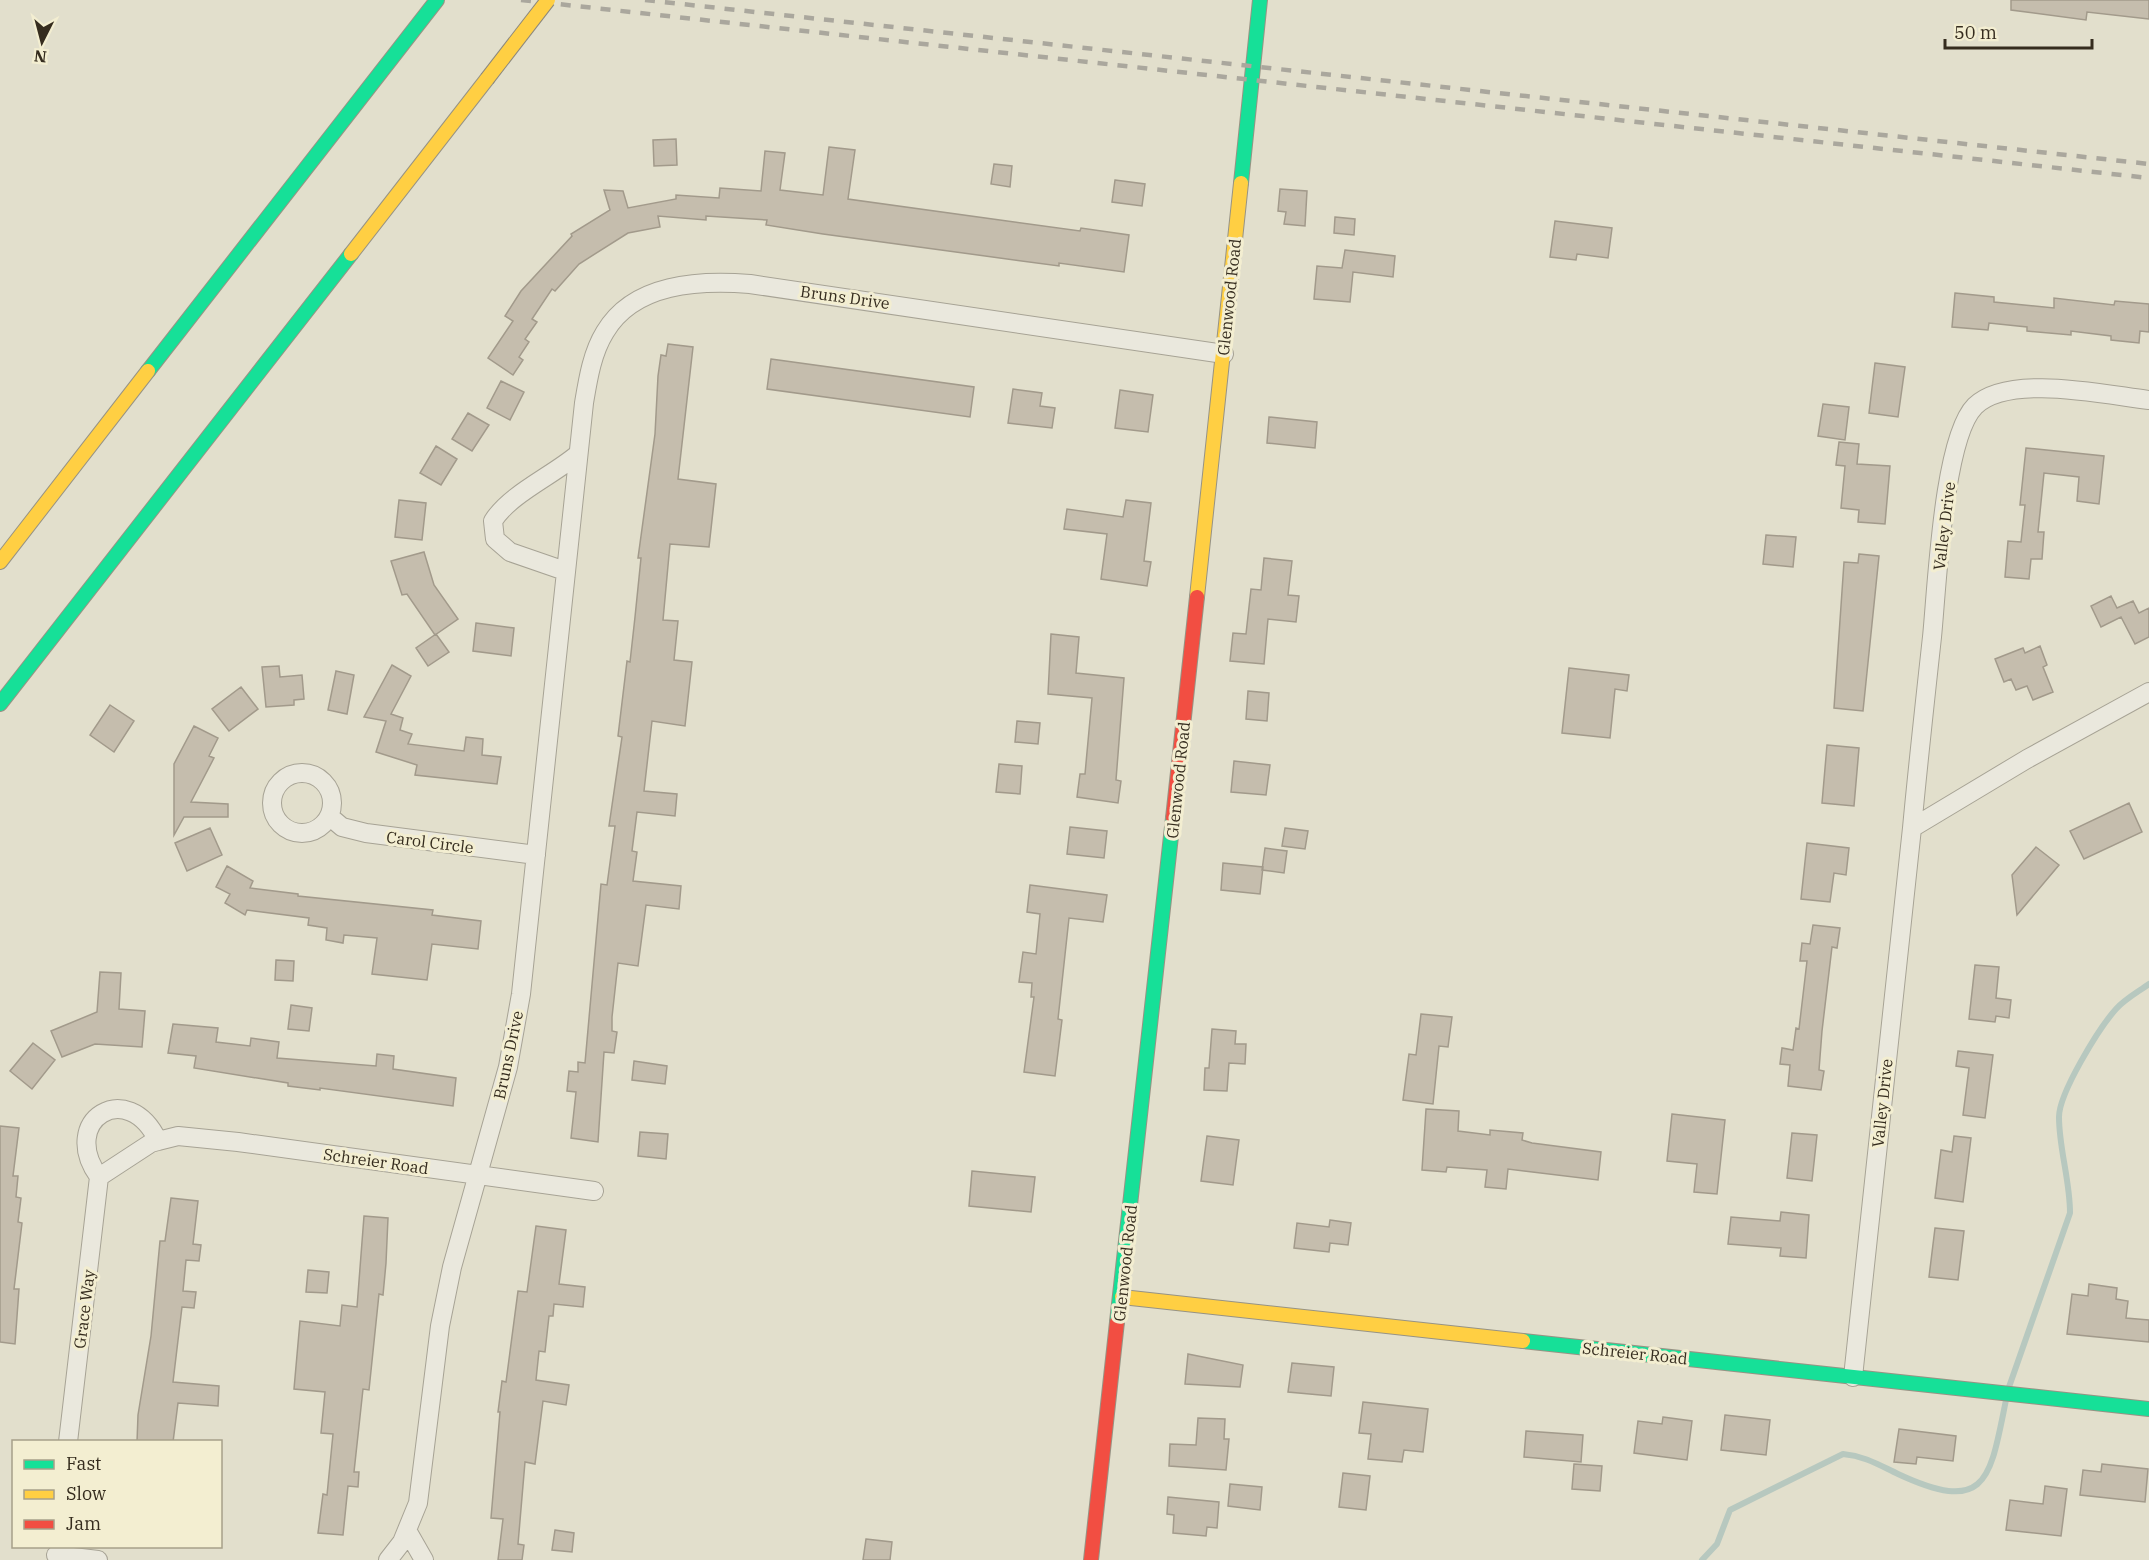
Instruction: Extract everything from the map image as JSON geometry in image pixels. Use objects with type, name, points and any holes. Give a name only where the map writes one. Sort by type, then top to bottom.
[{"type":"main road","points":[[0,562],[437,0]]},
{"type":"main road","points":[[0,704],[548,0]]},
{"type":"main road","name":"Glenwood Road","points":[[1091,1560],[1122,1297],[1260,0]]},
{"type":"main road","name":"Schreier Road","points":[[1122,1297],[2149,1409]]},
{"type":"street","name":"Bruns Drive","points":[[388,1560],[408,1532],[418,1503],[442,1314],[452,1267],[508,1067],[521,994],[578,454],[589,374],[605,331],[620,313],[647,296],[690,283],[750,284],[1224,354]]},
{"type":"street","name":"Valley Drive","points":[[1853,1377],[1944,517],[1953,458],[1962,430],[1975,406],[1989,398],[2018,389],[2063,390],[2149,400]]},
{"type":"street","points":[[565,571],[510,552],[495,539],[493,521],[502,508],[556,472],[578,454]]},
{"type":"street","points":[[1912,828],[2027,759],[2149,692]]},
{"type":"street","name":"Carol Circle","points":[[329,816],[342,827],[366,833],[536,855]]},
{"type":"street","points":[[99,1177],[86,1153],[86,1136],[94,1119],[108,1109],[130,1110],[143,1118],[158,1141]]},
{"type":"street","name":"Schreier Road","points":[[99,1177],[158,1141],[178,1136],[238,1142],[594,1191]]},
{"type":"street","name":"Grace Way","points":[[68,1440],[99,1177]]},
{"type":"street","points":[[408,1532],[424,1560]]},
{"type":"street","points":[[56,1554],[98,1560]]},
{"type":"building","points":[[2011,0],[2149,0],[2149,19],[2087,12],[2086,20],[2011,10]]},
{"type":"building","points":[[676,139],[677,165],[654,166],[653,140]]},
{"type":"building","points":[[829,147],[855,150],[848,199],[1080,231],[1081,228],[1129,235],[1124,272],[1059,263],[1059,266],[823,234],[766,225],[767,220],[706,216],[706,220],[658,216],[660,227],[628,233],[579,264],[555,291],[552,289],[532,319],[537,322],[525,339],[529,342],[519,357],[523,360],[513,375],[488,358],[513,321],[505,316],[521,291],[572,236],[571,234],[610,210],[604,190],[623,191],[628,208],[676,199],[676,195],[719,198],[720,188],[761,191],[765,151],[785,153],[780,190],[823,195]]},
{"type":"building","points":[[994,164],[1012,166],[1010,187],[991,184]]},
{"type":"building","points":[[1115,180],[1145,184],[1142,206],[1112,202]]},
{"type":"building","points":[[1280,189],[1307,191],[1305,226],[1284,224],[1286,212],[1278,211]]},
{"type":"building","points":[[1335,217],[1355,219],[1354,235],[1334,233]]},
{"type":"building","points":[[1555,221],[1612,228],[1608,258],[1577,254],[1576,260],[1550,257]]},
{"type":"building","points":[[1345,250],[1395,256],[1393,277],[1353,272],[1350,302],[1314,299],[1317,266],[1342,268]]},
{"type":"building","points":[[1955,293],[1994,297],[1994,302],[2054,308],[2054,298],[2114,305],[2115,301],[2149,304],[2149,332],[2140,331],[2139,343],[2111,340],[2111,336],[2071,331],[2071,335],[2027,331],[2027,327],[1989,323],[1988,330],[1952,327]]},
{"type":"building","points":[[668,344],[693,347],[678,479],[716,484],[709,547],[670,544],[663,620],[678,621],[674,660],[692,662],[685,726],[652,721],[644,791],[677,794],[675,816],[637,812],[632,851],[637,852],[633,881],[681,886],[679,909],[646,905],[638,966],[618,963],[612,1017],[612,1031],[617,1032],[614,1053],[604,1052],[598,1142],[571,1138],[576,1092],[567,1091],[569,1071],[578,1072],[578,1062],[585,1063],[601,884],[607,885],[615,826],[609,826],[622,737],[618,736],[627,661],[630,662],[641,558],[638,558],[655,434],[658,376],[661,355],[666,356]]},
{"type":"building","points":[[771,359],[974,387],[970,417],[767,389]]},
{"type":"building","points":[[1875,363],[1905,367],[1898,417],[1869,413]]},
{"type":"building","points":[[501,381],[524,392],[510,420],[487,408]]},
{"type":"building","points":[[1013,389],[1042,393],[1040,406],[1055,408],[1052,428],[1008,423]]},
{"type":"building","points":[[1120,390],[1153,395],[1148,432],[1115,428]]},
{"type":"building","points":[[1823,404],[1849,407],[1845,440],[1818,436]]},
{"type":"building","points":[[468,413],[489,425],[472,451],[452,439]]},
{"type":"building","points":[[1269,417],[1317,422],[1315,448],[1267,443]]},
{"type":"building","points":[[1839,442],[1859,444],[1857,464],[1890,466],[1885,524],[1858,522],[1859,510],[1841,508],[1845,466],[1836,465]]},
{"type":"building","points":[[436,446],[457,459],[441,485],[420,473]]},
{"type":"building","points":[[2026,448],[2104,456],[2099,504],[2077,501],[2079,477],[2044,473],[2038,532],[2044,532],[2042,559],[2031,559],[2029,579],[2005,577],[2008,541],[2021,542],[2025,505],[2020,505]]},
{"type":"building","points":[[399,500],[426,503],[422,540],[395,537]]},
{"type":"building","points":[[1126,500],[1151,503],[1144,561],[1151,562],[1147,586],[1101,579],[1107,534],[1064,529],[1067,509],[1123,517]]},
{"type":"building","points":[[1766,535],[1796,537],[1793,567],[1763,564]]},
{"type":"building","points":[[424,552],[434,585],[458,619],[435,635],[407,594],[402,595],[391,561]]},
{"type":"building","points":[[1859,554],[1879,556],[1863,711],[1834,708],[1844,562],[1858,563]]},
{"type":"building","points":[[1264,558],[1292,561],[1288,595],[1299,596],[1296,622],[1268,619],[1264,664],[1230,661],[1233,633],[1246,634],[1251,589],[1261,590]]},
{"type":"building","points":[[2111,596],[2117,608],[2133,601],[2139,613],[2149,608],[2149,637],[2135,644],[2121,617],[2101,627],[2091,606]]},
{"type":"building","points":[[476,623],[514,628],[511,656],[473,651]]},
{"type":"building","points":[[436,634],[449,652],[428,666],[416,648]]},
{"type":"building","points":[[1051,634],[1079,637],[1076,673],[1124,678],[1116,780],[1121,781],[1118,803],[1077,797],[1080,774],[1085,774],[1092,698],[1048,694]]},
{"type":"building","points":[[2040,646],[2047,665],[2043,667],[2053,692],[2033,700],[2027,686],[2016,690],[2011,679],[2004,682],[1995,659],[2023,648],[2025,653]]},
{"type":"building","points":[[392,665],[411,676],[391,714],[403,718],[400,730],[412,734],[408,744],[464,751],[466,737],[483,739],[482,755],[501,757],[497,784],[415,775],[417,765],[376,752],[386,721],[364,717]]},
{"type":"building","points":[[279,666],[280,677],[302,675],[304,699],[294,700],[294,705],[266,707],[262,667]]},
{"type":"building","points":[[1569,668],[1629,675],[1627,691],[1615,689],[1610,738],[1562,733]]},
{"type":"building","points":[[336,671],[354,675],[347,714],[328,710]]},
{"type":"building","points":[[241,687],[258,709],[229,731],[212,709]]},
{"type":"building","points":[[1248,691],[1269,693],[1267,721],[1246,719]]},
{"type":"building","points":[[110,705],[134,721],[114,752],[90,735]]},
{"type":"building","points":[[1017,721],[1040,723],[1038,744],[1015,742]]},
{"type":"building","points":[[194,726],[218,738],[209,756],[214,758],[191,802],[228,804],[228,817],[184,817],[174,835],[174,764]]},
{"type":"building","points":[[1827,745],[1859,748],[1854,806],[1822,803]]},
{"type":"building","points":[[1234,761],[1270,765],[1266,795],[1231,792]]},
{"type":"building","points":[[999,764],[1022,766],[1020,794],[996,792]]},
{"type":"building","points":[[2129,803],[2142,832],[2084,859],[2070,831]]},
{"type":"building","points":[[1070,827],[1107,831],[1104,858],[1067,854]]},
{"type":"building","points":[[210,828],[222,855],[187,871],[175,843]]},
{"type":"building","points":[[1285,828],[1308,831],[1305,849],[1282,846]]},
{"type":"building","points":[[1807,843],[1849,848],[1846,875],[1834,873],[1830,902],[1801,899]]},
{"type":"building","points":[[2036,847],[2059,865],[2017,915],[2012,875]]},
{"type":"building","points":[[1265,848],[1287,851],[1284,873],[1262,870]]},
{"type":"building","points":[[1223,863],[1263,867],[1260,894],[1221,890]]},
{"type":"building","points":[[227,866],[253,881],[250,888],[298,894],[298,896],[433,910],[432,915],[481,921],[478,949],[432,944],[427,980],[372,974],[377,938],[344,935],[343,943],[326,940],[327,928],[308,925],[309,918],[247,910],[245,915],[225,903],[230,894],[216,887]]},
{"type":"building","points":[[1030,885],[1107,895],[1103,922],[1069,918],[1058,1019],[1062,1020],[1055,1076],[1024,1072],[1034,997],[1031,997],[1032,983],[1019,982],[1023,952],[1036,954],[1040,914],[1027,912]]},
{"type":"building","points":[[1813,925],[1840,928],[1837,948],[1832,947],[1822,1031],[1819,1070],[1824,1071],[1821,1090],[1788,1086],[1790,1065],[1780,1064],[1782,1048],[1793,1050],[1796,1028],[1799,1029],[1807,961],[1800,961],[1802,943],[1810,944]]},
{"type":"building","points":[[276,960],[294,961],[293,981],[275,980]]},
{"type":"building","points":[[1975,965],[1999,967],[1996,998],[2011,1000],[2009,1018],[1996,1016],[1995,1022],[1969,1019]]},
{"type":"building","points":[[100,972],[121,973],[119,1009],[145,1011],[142,1047],[95,1044],[62,1057],[51,1031],[97,1012]]},
{"type":"building","points":[[291,1005],[312,1008],[309,1031],[288,1029]]},
{"type":"building","points":[[1421,1014],[1452,1017],[1448,1047],[1439,1046],[1433,1104],[1403,1100],[1409,1054],[1416,1055]]},
{"type":"building","points":[[173,1024],[218,1028],[216,1042],[250,1046],[251,1038],[279,1042],[277,1058],[376,1066],[377,1054],[394,1056],[393,1069],[456,1078],[453,1106],[320,1088],[320,1090],[288,1086],[288,1083],[194,1068],[196,1056],[168,1053]]},
{"type":"building","points":[[1212,1029],[1236,1031],[1235,1044],[1246,1044],[1245,1064],[1229,1063],[1227,1091],[1204,1090],[1205,1068],[1209,1068]]},
{"type":"building","points":[[33,1043],[55,1060],[32,1089],[10,1071]]},
{"type":"building","points":[[1958,1051],[1993,1055],[1985,1118],[1963,1115],[1969,1068],[1956,1066]]},
{"type":"building","points":[[634,1061],[667,1066],[665,1084],[632,1080]]},
{"type":"building","points":[[1426,1109],[1459,1111],[1458,1131],[1490,1135],[1490,1130],[1523,1133],[1522,1140],[1532,1143],[1601,1152],[1598,1180],[1508,1169],[1506,1189],[1485,1187],[1487,1170],[1447,1167],[1446,1172],[1422,1170]]},
{"type":"building","points":[[1672,1114],[1725,1120],[1717,1194],[1694,1192],[1697,1164],[1667,1161]]},
{"type":"building","points":[[0,1126],[19,1128],[13,1176],[18,1176],[16,1197],[21,1198],[18,1222],[22,1223],[14,1289],[19,1289],[15,1344],[0,1342]]},
{"type":"building","points":[[640,1132],[668,1134],[666,1159],[638,1156]]},
{"type":"building","points":[[1792,1133],[1817,1135],[1812,1181],[1787,1178]]},
{"type":"building","points":[[1207,1136],[1239,1140],[1233,1185],[1201,1181]]},
{"type":"building","points":[[1954,1136],[1971,1138],[1963,1202],[1935,1198],[1941,1150],[1952,1152]]},
{"type":"building","points":[[972,1171],[1035,1177],[1031,1212],[969,1206]]},
{"type":"building","points":[[171,1198],[198,1201],[193,1244],[201,1245],[199,1261],[186,1260],[183,1291],[196,1292],[194,1308],[182,1307],[173,1382],[219,1386],[218,1406],[178,1403],[173,1440],[137,1440],[138,1415],[151,1336],[160,1241],[165,1241]]},
{"type":"building","points":[[1781,1212],[1809,1215],[1806,1258],[1780,1256],[1781,1248],[1728,1244],[1731,1217],[1780,1221]]},
{"type":"building","points":[[364,1216],[388,1218],[383,1295],[379,1294],[369,1390],[363,1389],[354,1472],[359,1472],[358,1487],[348,1486],[343,1535],[318,1533],[323,1494],[327,1495],[333,1434],[321,1433],[325,1392],[294,1389],[300,1321],[340,1326],[342,1305],[357,1307]]},
{"type":"building","points":[[1330,1220],[1351,1223],[1348,1245],[1330,1243],[1329,1252],[1294,1248],[1297,1223],[1329,1227]]},
{"type":"building","points":[[536,1226],[566,1230],[559,1284],[585,1287],[583,1307],[554,1304],[553,1316],[549,1316],[545,1352],[539,1351],[536,1380],[569,1385],[566,1405],[543,1401],[535,1464],[525,1462],[518,1544],[524,1545],[522,1560],[498,1560],[503,1519],[491,1518],[500,1412],[498,1412],[502,1381],[506,1382],[518,1291],[527,1292]]},
{"type":"building","points":[[1935,1228],[1964,1231],[1958,1280],[1929,1277]]},
{"type":"building","points":[[308,1270],[329,1272],[327,1293],[306,1292]]},
{"type":"building","points":[[2089,1284],[2117,1288],[2116,1299],[2128,1301],[2126,1318],[2149,1320],[2149,1342],[2067,1334],[2072,1294],[2088,1296]]},
{"type":"building","points":[[1188,1354],[1243,1365],[1240,1387],[1185,1384]]},
{"type":"building","points":[[1292,1363],[1334,1367],[1331,1396],[1288,1392]]},
{"type":"building","points":[[1363,1402],[1428,1409],[1423,1452],[1404,1450],[1402,1462],[1368,1459],[1371,1434],[1359,1433]]},
{"type":"building","points":[[1725,1415],[1770,1420],[1766,1455],[1721,1450]]},
{"type":"building","points":[[1663,1417],[1692,1421],[1687,1460],[1634,1453],[1638,1421],[1662,1424]]},
{"type":"building","points":[[1198,1418],[1225,1419],[1224,1439],[1229,1439],[1226,1470],[1169,1466],[1170,1444],[1196,1445]]},
{"type":"building","points":[[1899,1429],[1956,1436],[1953,1461],[1917,1457],[1916,1464],[1894,1462]]},
{"type":"building","points":[[1526,1431],[1583,1435],[1581,1462],[1524,1457]]},
{"type":"building","points":[[1574,1464],[1602,1466],[1600,1491],[1572,1489]]},
{"type":"building","points":[[2102,1464],[2148,1469],[2145,1502],[2080,1495],[2083,1470],[2101,1472]]},
{"type":"building","points":[[1343,1473],[1370,1476],[1366,1510],[1339,1507]]},
{"type":"building","points":[[1230,1484],[1262,1487],[1260,1510],[1228,1506]]},
{"type":"building","points":[[2045,1486],[2067,1489],[2061,1536],[2006,1530],[2010,1500],[2043,1504]]},
{"type":"building","points":[[1168,1497],[1219,1502],[1217,1528],[1207,1527],[1206,1536],[1173,1533],[1174,1515],[1167,1514]]},
{"type":"building","points":[[555,1530],[574,1533],[572,1552],[552,1550]]},
{"type":"building","points":[[866,1539],[892,1542],[890,1560],[863,1560]]},
{"type":"waterway","points":[[2009,1387],[2070,1213],[2059,1129],[2061,1106],[2081,1061],[2109,1018],[2123,1002],[2149,984]]},
{"type":"waterway","points":[[1702,1560],[1717,1544],[1730,1510],[1843,1454],[1865,1459],[1928,1486],[1951,1491],[1968,1490],[1980,1482],[1989,1469],[2006,1400]]},
{"type":"railway","points":[[521,0],[2149,178]]},
{"type":"railway","points":[[645,0],[2149,164]]},
{"type":"traffic: fast","points":[[148,371],[437,0]]},
{"type":"traffic: fast","points":[[1241,183],[1260,0]]},
{"type":"traffic: fast","points":[[0,704],[351,254]]},
{"type":"traffic: fast","points":[[1117,1322],[1173,818]]},
{"type":"traffic: fast","points":[[1523,1341],[2149,1409]]},
{"type":"traffic: slow","points":[[487,79],[548,0]]},
{"type":"traffic: slow","points":[[351,254],[487,79]]},
{"type":"traffic: slow","points":[[1197,597],[1241,183]]},
{"type":"traffic: slow","points":[[0,562],[148,371]]},
{"type":"traffic: slow","points":[[1122,1297],[1523,1341]]},
{"type":"traffic: jam","points":[[1173,818],[1197,597]]},
{"type":"traffic: jam","points":[[1091,1560],[1117,1322]]}]
